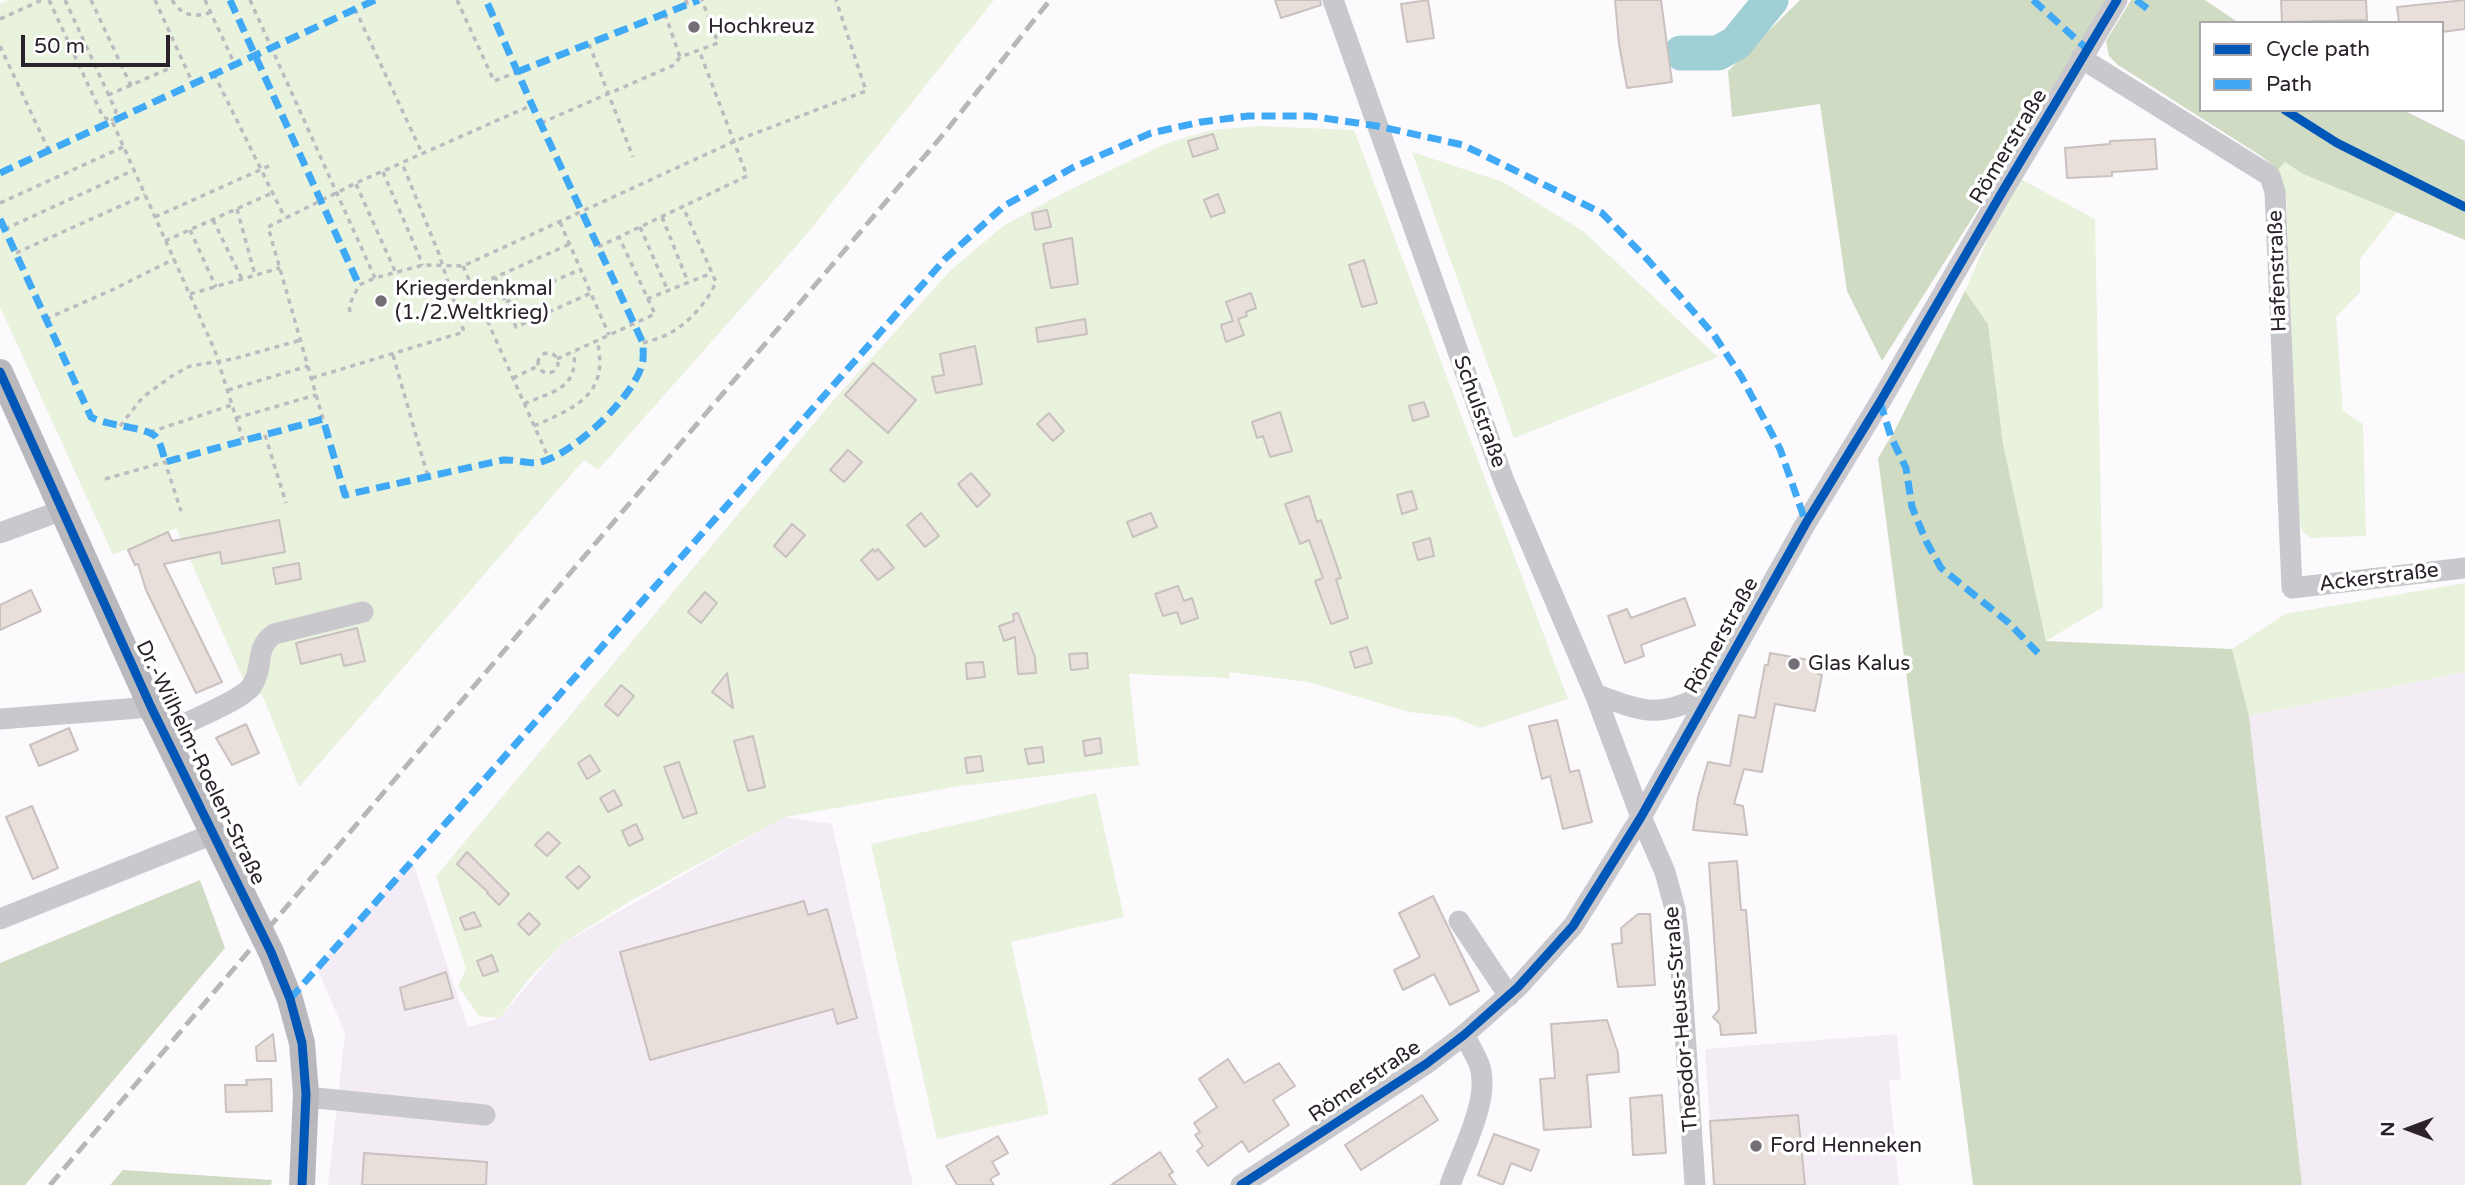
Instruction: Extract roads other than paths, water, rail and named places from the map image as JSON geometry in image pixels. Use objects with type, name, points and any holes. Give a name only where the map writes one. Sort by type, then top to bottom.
[{"type":"main road","name":"Dr.-Wilhelm-Roelen-Straße","points":[[0,372],[151,707],[271,952],[289,999],[302,1043],[306,1097],[302,1185]]},
{"type":"street","name":"Schulstraße","points":[[1333,0],[1504,481],[1595,694],[1641,817]]},
{"type":"street","name":"Römerstraße","points":[[1241,1185],[1426,1064],[1464,1035],[1509,996],[1573,926],[1641,817],[1806,523],[2118,0]]},
{"type":"street","name":"Hafenstraße","points":[[2081,58],[2270,176],[2275,192],[2292,588]]},
{"type":"street","points":[[0,533],[63,510]]},
{"type":"street","name":"Ackerstraße","points":[[2292,588],[2465,568]]},
{"type":"street","points":[[164,733],[237,698],[250,688],[257,675],[260,651],[265,641],[274,634],[363,612]]},
{"type":"street","points":[[1595,694],[1634,708],[1658,711],[1679,708],[1711,692]]},
{"type":"street","name":"Dr.-Wilhelm-Roelen-Straße","points":[[0,719],[151,707]]},
{"type":"street","name":"Theodor-Heuss-Straße","points":[[1641,817],[1665,872],[1675,909],[1695,1185]]},
{"type":"street","name":"Dr.-Wilhelm-Roelen-Straße","points":[[0,919],[213,834]]},
{"type":"street","points":[[1459,921],[1509,996]]},
{"type":"street","points":[[1450,1185],[1480,1104],[1482,1085],[1480,1066],[1464,1035]]},
{"type":"street","points":[[306,1097],[485,1115]]},
{"type":"waterway","points":[[1681,53],[1718,53],[1736,43],[1771,0]]},
{"type":"railway","points":[[50,1185],[946,131],[1050,0]]},
{"type":"place","name":"Hochkreuz","points":[[694,27]]},
{"type":"place","name":"Kriegerdenkmal (1./2.Weltkrieg)","points":[[381,301]]},
{"type":"place","name":"Glas Kalus","points":[[1794,664]]},
{"type":"place","name":"Ford Henneken","points":[[1756,1146]]}]
